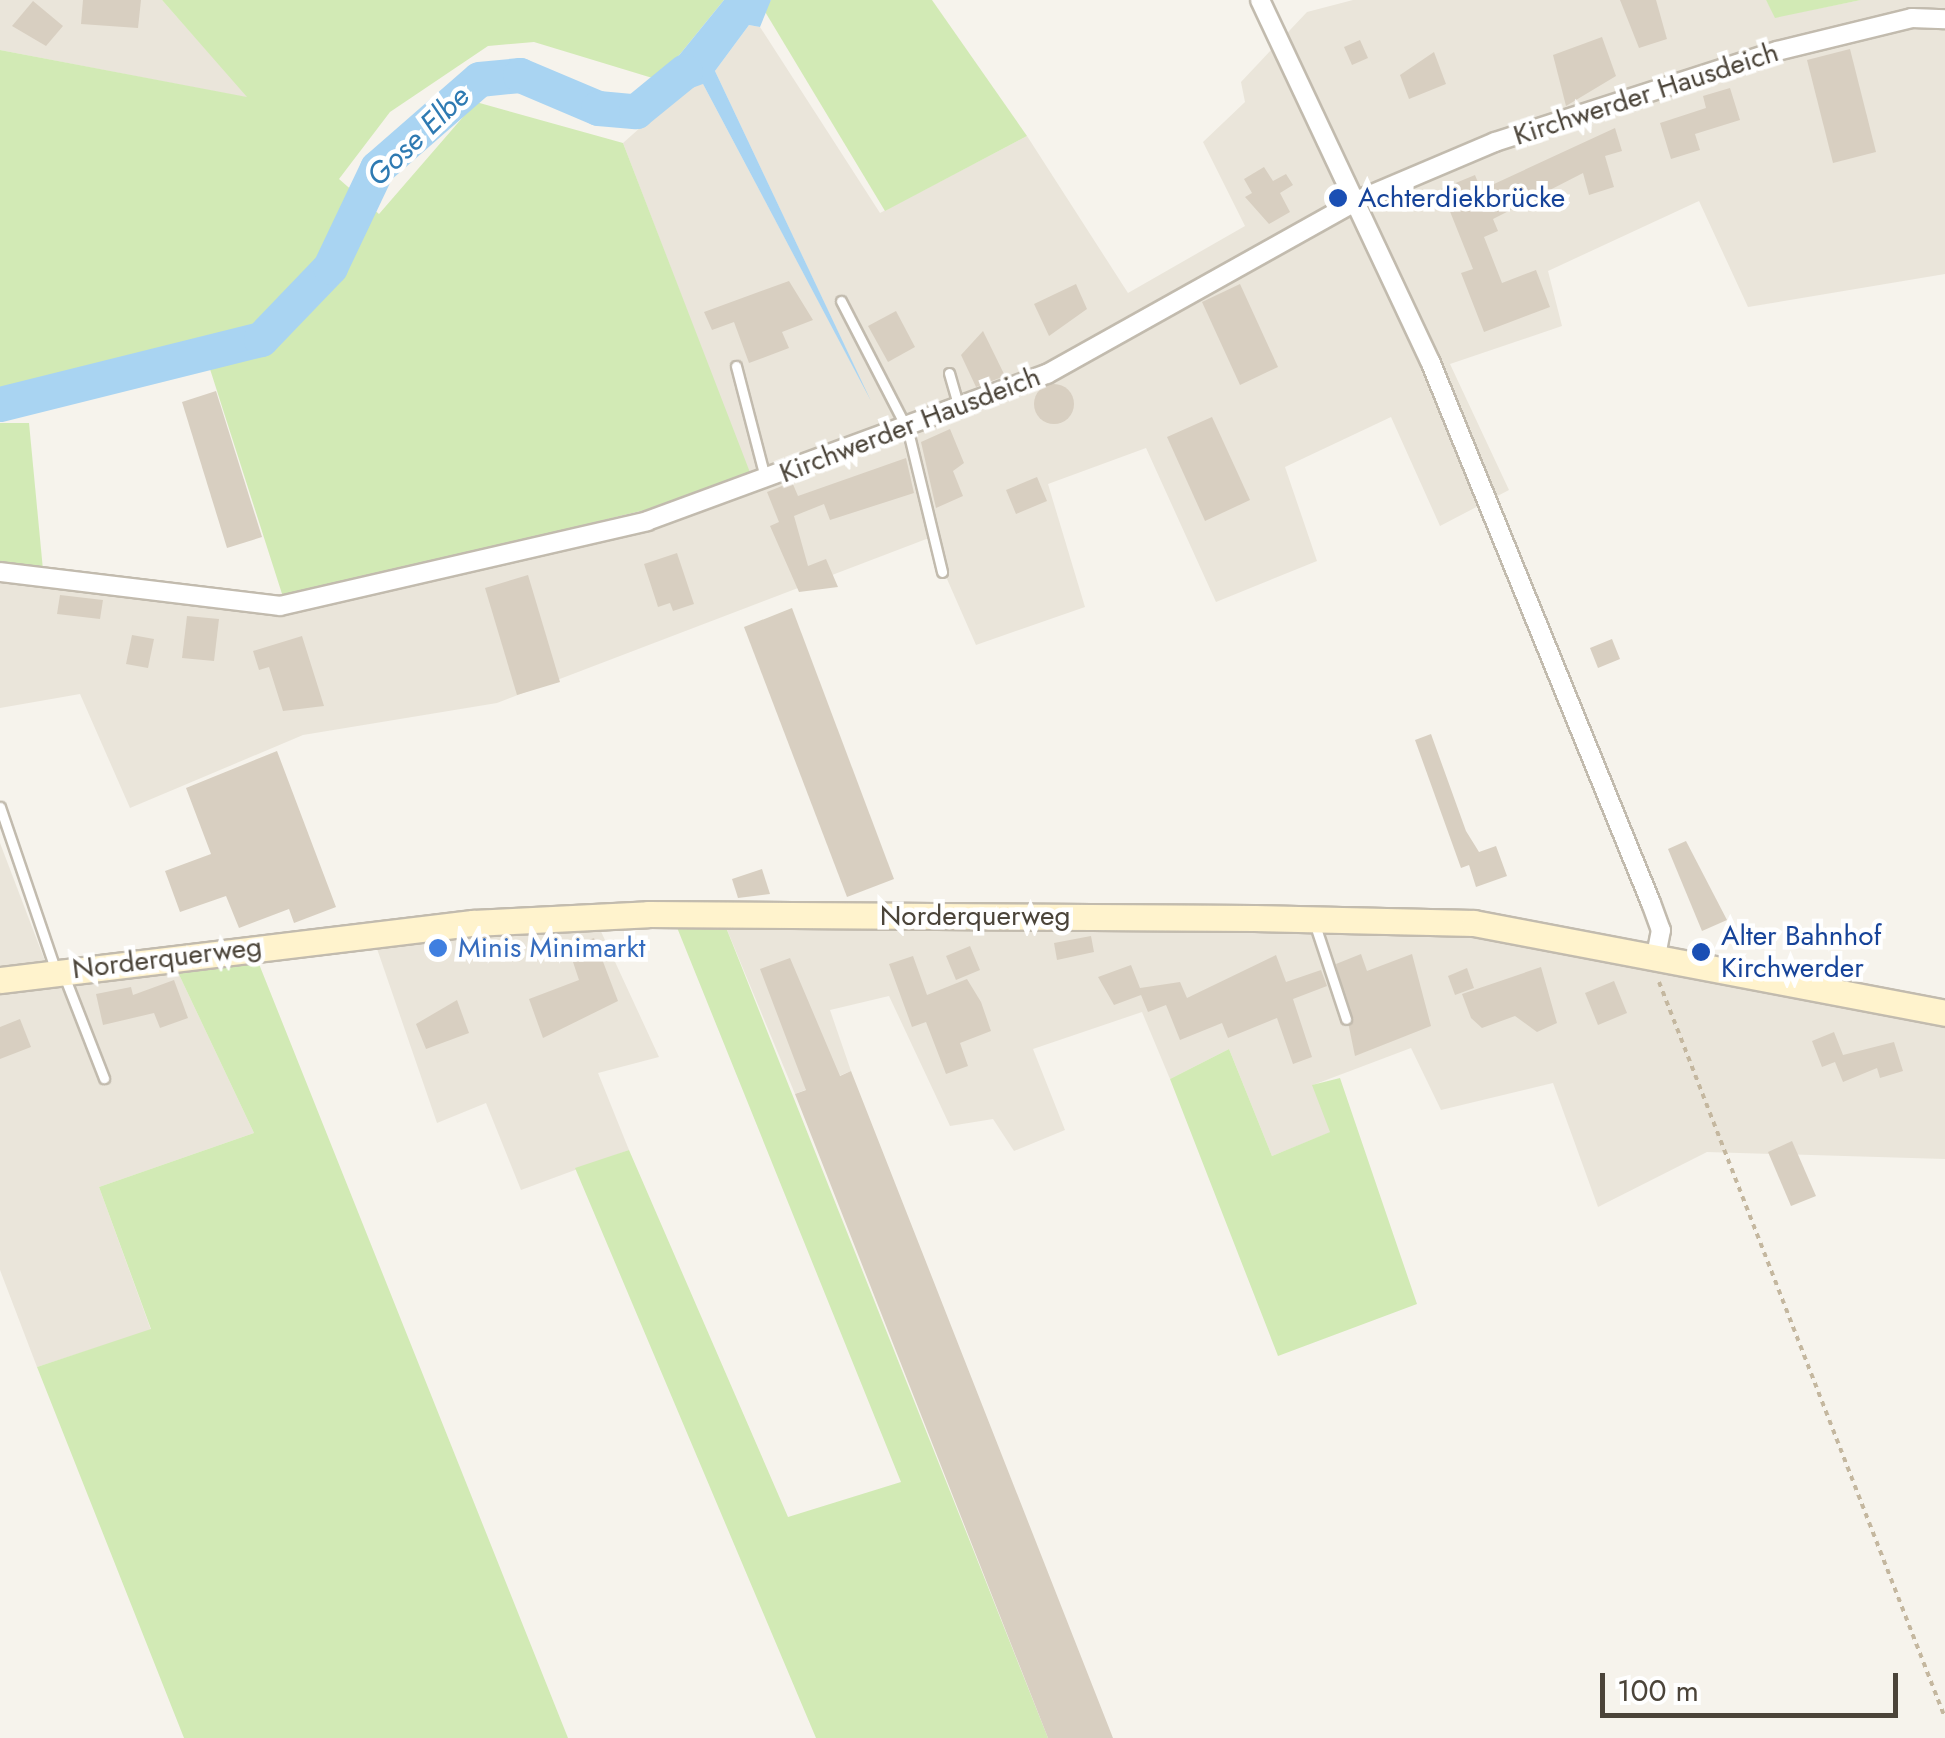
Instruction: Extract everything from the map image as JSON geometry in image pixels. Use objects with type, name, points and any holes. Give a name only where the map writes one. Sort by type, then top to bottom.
[{"type":"street","points":[[1260,0],[1356,201],[1651,902],[1661,930],[1656,956]]},
{"type":"street","name":"Kirchwerder Hausdeich","points":[[0,572],[280,606],[647,521],[908,431],[1047,374],[1356,201],[1495,142],[1777,51],[1912,18],[1945,19]]},
{"type":"street","name":"Norderquerweg","points":[[0,980],[473,922],[648,914],[1314,920],[1474,923],[1945,1013]]},
{"type":"lane","points":[[841,301],[908,431],[942,572]]},
{"type":"lane","points":[[736,366],[766,480]]},
{"type":"lane","points":[[949,372],[960,410]]},
{"type":"lane","points":[[0,807],[59,971],[104,1078]]},
{"type":"lane","points":[[1314,920],[1346,1019]]},
{"type":"path","points":[[1656,956],[1660,992],[1945,1718]]},
{"type":"shaded area","points":[[0,0],[162,0],[249,98],[0,50]]},
{"type":"shaded area","points":[[1353,0],[1766,0],[1776,17],[1861,0],[1945,0],[1945,274],[1748,307],[1699,201],[1548,271],[1562,326],[1450,364],[1509,490],[1440,526],[1391,417],[1285,467],[1317,561],[1216,602],[1146,448],[1048,484],[1085,607],[976,645],[929,538],[497,703],[303,735],[130,808],[80,694],[0,708],[0,580],[284,614],[649,529],[756,491],[623,143],[687,86],[703,84],[864,387],[715,71],[749,25],[760,27],[880,213],[1027,136],[1128,293],[1245,226],[1203,142],[1245,102],[1241,82],[1307,12]]},
{"type":"shaded area","points":[[0,843],[45,961],[0,970]]},
{"type":"shaded area","points":[[598,925],[659,1057],[598,1073],[629,1150],[521,1190],[486,1103],[437,1123],[374,940]]},
{"type":"shaded area","points":[[725,925],[1476,933],[1945,1026],[1945,1159],[1707,1152],[1598,1207],[1553,1083],[1441,1110],[1411,1048],[1313,1085],[1331,1132],[1272,1156],[1229,1049],[1170,1079],[1142,1012],[1033,1049],[1065,1130],[1014,1151],[993,1119],[950,1126],[889,996],[830,1010],[851,1071],[795,1094]]},
{"type":"shaded area","points":[[174,964],[254,1133],[99,1187],[151,1330],[37,1367],[0,1270],[0,995]]},
{"type":"green space","points":[[162,0],[724,0],[659,80],[534,42],[488,46],[390,112],[339,179],[379,214],[476,102],[623,143],[751,475],[645,510],[283,597],[201,341],[0,396],[0,50],[247,97]]},
{"type":"green space","points":[[771,0],[932,0],[1027,136],[885,211],[764,10]]},
{"type":"green space","points":[[1766,0],[1861,0],[1775,18]]},
{"type":"green space","points":[[0,423],[29,423],[43,570],[0,564]]},
{"type":"green space","points":[[676,925],[725,925],[1048,1738],[816,1738],[575,1168],[629,1150],[788,1517],[901,1482]]},
{"type":"green space","points":[[255,954],[568,1738],[184,1738],[37,1367],[151,1329],[99,1187],[254,1133],[174,964]]},
{"type":"green space","points":[[1229,1049],[1272,1156],[1330,1132],[1312,1085],[1340,1078],[1417,1304],[1278,1356],[1170,1079]]},
{"type":"water","points":[[724,0],[771,0],[760,27],[749,25],[715,71],[871,401],[703,84],[653,102],[659,80]]},
{"type":"building","points":[[83,0],[141,0],[138,28],[81,24]]},
{"type":"building","points":[[1620,0],[1656,0],[1667,39],[1639,48]]},
{"type":"building","points":[[33,1],[63,26],[46,46],[12,26]]},
{"type":"building","points":[[1602,37],[1616,76],[1566,106],[1553,55]]},
{"type":"building","points":[[1360,40],[1368,58],[1352,65],[1344,47]]},
{"type":"building","points":[[1850,49],[1876,152],[1833,163],[1807,60]]},
{"type":"building","points":[[1434,52],[1446,84],[1409,99],[1400,75]]},
{"type":"building","points":[[1730,88],[1740,120],[1695,134],[1700,150],[1671,159],[1660,123],[1706,108],[1703,96]]},
{"type":"building","points":[[1615,128],[1622,151],[1605,156],[1614,187],[1589,195],[1583,173],[1493,219],[1498,231],[1484,237],[1502,283],[1536,270],[1550,307],[1484,332],[1461,273],[1473,269],[1441,189],[1475,175],[1481,190]]},
{"type":"building","points":[[1264,167],[1273,181],[1286,174],[1293,185],[1280,193],[1290,212],[1269,224],[1245,197],[1252,193],[1244,179]]},
{"type":"building","points":[[789,281],[813,320],[782,332],[789,348],[749,363],[734,322],[712,330],[704,312]]},
{"type":"building","points":[[1076,284],[1087,309],[1049,336],[1034,304]]},
{"type":"building","points":[[1240,284],[1278,367],[1240,385],[1202,302]]},
{"type":"building","points":[[896,311],[915,347],[888,362],[868,326]]},
{"type":"building","points":[[983,331],[1005,376],[976,387],[961,355]]},
{"type":"building","points":[[1054,384],[1068,390],[1074,404],[1068,418],[1054,424],[1040,418],[1034,404],[1040,390]]},
{"type":"building","points":[[216,391],[262,537],[227,548],[182,402]]},
{"type":"building","points":[[1212,417],[1250,500],[1205,521],[1167,437]]},
{"type":"building","points":[[950,429],[964,463],[953,471],[963,496],[936,508],[921,442]]},
{"type":"building","points":[[906,458],[914,493],[830,520],[824,504],[794,516],[808,566],[826,559],[838,587],[799,592],[770,526],[779,522],[767,492],[792,482],[798,496]]},
{"type":"building","points":[[1037,477],[1047,501],[1016,514],[1006,490]]},
{"type":"building","points":[[677,553],[694,604],[673,611],[670,603],[658,607],[644,564]]},
{"type":"building","points":[[528,575],[560,682],[517,695],[485,588]]},
{"type":"building","points":[[60,595],[103,600],[100,619],[57,614]]},
{"type":"building","points":[[792,608],[894,879],[847,897],[744,627]]},
{"type":"building","points":[[187,616],[219,619],[214,661],[182,658]]},
{"type":"building","points":[[132,635],[154,639],[148,668],[126,664]]},
{"type":"building","points":[[302,636],[324,706],[283,711],[269,667],[259,670],[253,651]]},
{"type":"building","points":[[1612,639],[1620,659],[1598,668],[1590,648]]},
{"type":"building","points":[[1431,734],[1466,831],[1479,852],[1496,846],[1507,876],[1476,887],[1469,865],[1461,868],[1415,740]]},
{"type":"building","points":[[277,751],[336,907],[294,923],[289,909],[239,928],[226,896],[180,912],[165,871],[211,854],[186,788]]},
{"type":"building","points":[[1686,841],[1727,920],[1702,931],[1668,849]]},
{"type":"building","points":[[762,869],[770,894],[738,898],[732,879]]},
{"type":"building","points":[[1091,936],[1094,952],[1057,960],[1054,943]]},
{"type":"building","points":[[594,938],[618,1001],[543,1038],[529,999],[579,980],[568,947]]},
{"type":"building","points":[[970,946],[980,970],[956,980],[946,956]]},
{"type":"building","points":[[1361,954],[1367,971],[1412,954],[1431,1026],[1355,1056],[1336,964]]},
{"type":"building","points":[[1276,955],[1286,982],[1321,970],[1327,986],[1293,999],[1312,1057],[1293,1064],[1277,1018],[1228,1038],[1222,1023],[1180,1040],[1166,1005],[1148,1012],[1141,995],[1114,1005],[1098,977],[1131,965],[1140,988],[1180,982],[1187,998]]},
{"type":"building","points":[[913,956],[927,995],[967,979],[981,1002],[991,1031],[960,1043],[968,1066],[946,1074],[926,1022],[912,1027],[889,964]]},
{"type":"building","points":[[790,958],[840,1076],[851,1071],[1113,1738],[1048,1738],[795,1094],[806,1090],[760,969]]},
{"type":"building","points":[[1541,967],[1557,1023],[1537,1032],[1515,1016],[1482,1028],[1471,1018],[1462,994]]},
{"type":"building","points":[[1467,968],[1474,988],[1455,995],[1448,976]]},
{"type":"building","points":[[174,980],[188,1018],[160,1028],[154,1013],[103,1025],[96,994],[131,987],[133,995]]},
{"type":"building","points":[[1614,981],[1627,1013],[1598,1025],[1585,993]]},
{"type":"building","points":[[457,1000],[469,1033],[426,1049],[416,1024]]},
{"type":"building","points":[[20,1019],[31,1047],[0,1059],[0,1027]]},
{"type":"building","points":[[1834,1032],[1843,1055],[1894,1042],[1903,1071],[1880,1078],[1877,1068],[1843,1082],[1835,1062],[1822,1067],[1812,1041]]},
{"type":"building","points":[[1792,1141],[1816,1196],[1791,1206],[1768,1152]]},
{"type":"waterway","name":"Gose Elbe","points":[[0,404],[261,339],[330,267],[377,168],[479,79],[520,75],[598,108],[636,111],[685,71]]},
{"type":"place","name":"Achterdiekbrücke","points":[[1338,198]]},
{"type":"place","name":"Minis Minimarkt","points":[[438,948]]},
{"type":"place","name":"Alter Bahnhof Kirchwerder","points":[[1701,952]]}]
